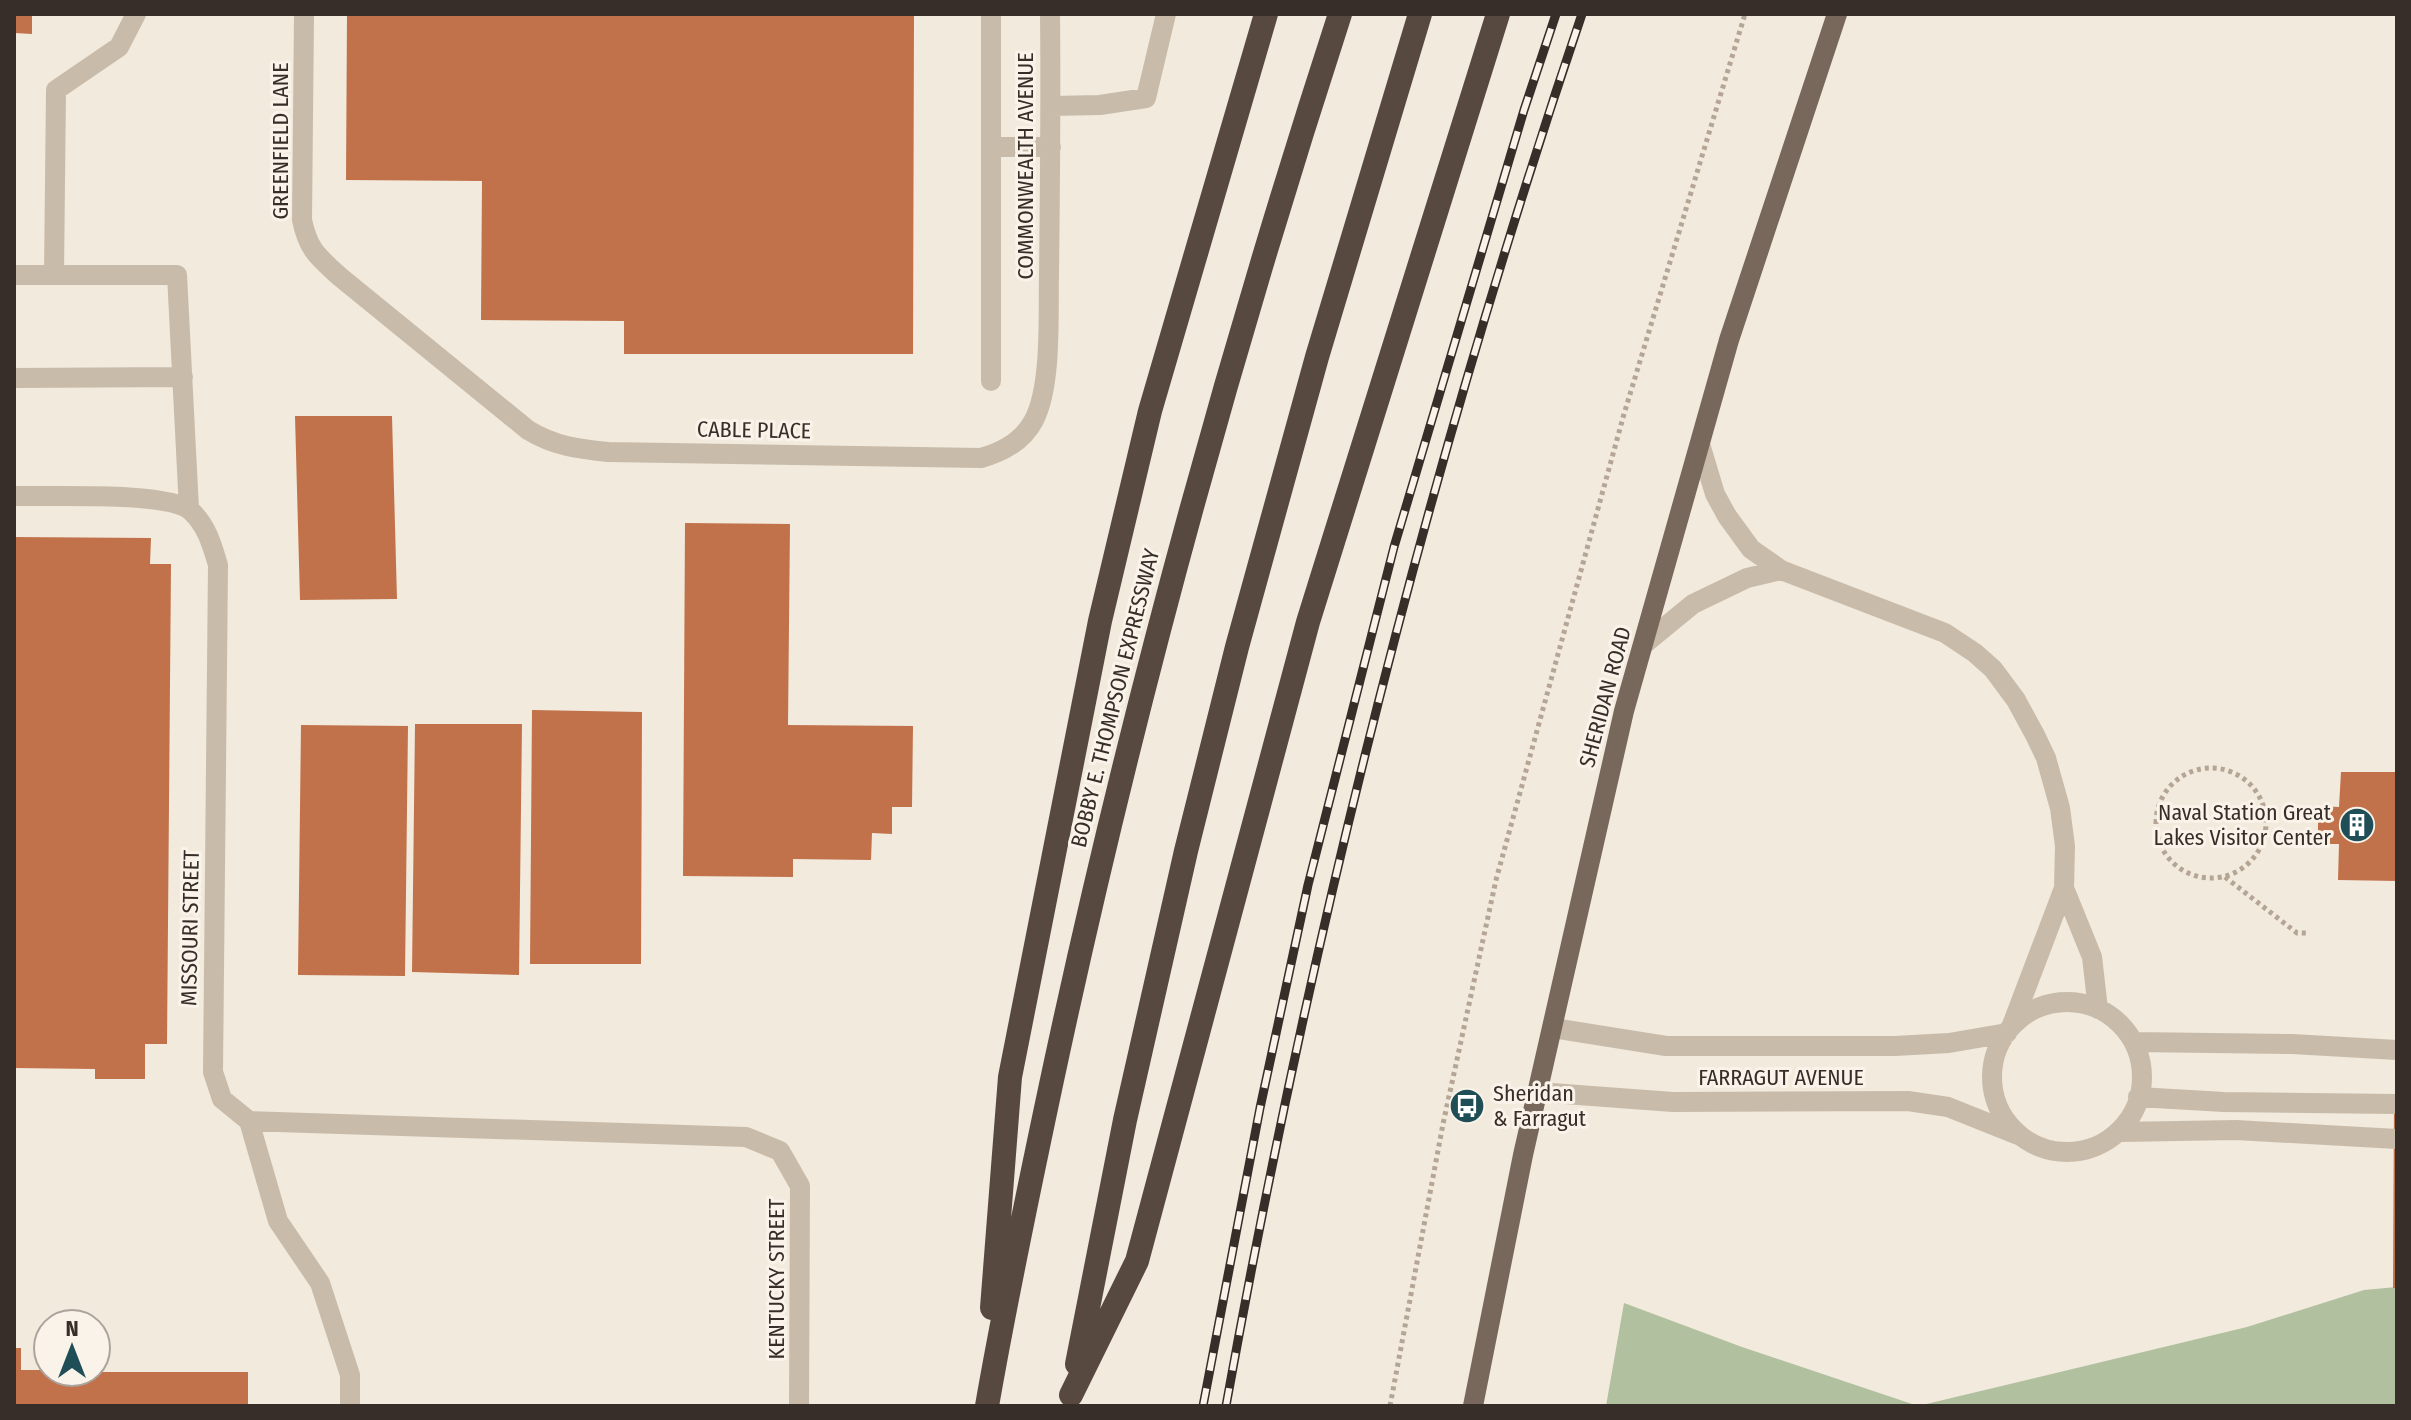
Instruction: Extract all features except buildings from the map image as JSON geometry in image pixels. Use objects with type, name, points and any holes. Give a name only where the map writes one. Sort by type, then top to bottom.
[{"type":"highway","points":[[986,1406],[1010,1077],[1100,621],[1150,411],[1266,14]]},
{"type":"highway","name":"BOBBY E. THOMPSON EXPRESSWAY","points":[[986,1406],[1077,961],[1131,733],[1198,481],[1292,160],[1340,14]]},
{"type":"highway","points":[[1070,1401],[1125,1120],[1183,865],[1234,662],[1317,357],[1420,14]]},
{"type":"highway","points":[[1070,1401],[1137,1261],[1308,622],[1498,14]]},
{"type":"main road","name":"SHERIDAN ROAD","points":[[1473,1406],[1538,1092],[1621,727],[1729,340],[1837,14]]},
{"type":"street","points":[[54,275],[56,90],[119,47],[136,14]]},
{"type":"street","name":"GREENFIELD LANE","points":[[304,14],[302,220],[307,241],[315,254],[397,324]]},
{"type":"street","points":[[991,14],[991,381]]},
{"type":"street","name":"COMMONWEALTH AVENUE","points":[[1048,318],[1050,14]]},
{"type":"street","points":[[1051,106],[1100,105],[1146,98],[1166,14]]},
{"type":"street","points":[[991,147],[1051,147]]},
{"type":"street","points":[[14,275],[177,275],[189,509],[159,499],[14,496]]},
{"type":"street","name":"CABLE PLACE","points":[[397,324],[528,430],[546,442],[571,449],[981,458],[1001,452],[1033,422],[1043,395],[1048,318]]},
{"type":"street","points":[[14,378],[183,377]]},
{"type":"street","points":[[1700,444],[1715,494],[1751,549],[1781,570],[1945,633],[1993,669],[2016,700],[2046,758],[2060,808],[2065,846],[2064,888],[2009,1029],[1997,1046],[1991,1071],[1993,1098],[2004,1121],[2018,1135],[2046,1150],[2072,1153],[2098,1146],[2119,1132],[2135,1111],[2142,1086],[2141,1063],[2134,1042],[2120,1024],[2098,1009],[2080,1003],[2058,1002],[2033,1009],[2009,1029]]},
{"type":"street","name":"MISSOURI STREET","points":[[189,509],[208,534],[218,565],[213,1072],[222,1099],[249,1121]]},
{"type":"street","points":[[1643,645],[1693,604],[1747,578],[1781,570]]},
{"type":"street","points":[[2064,888],[2092,957],[2098,1009]]},
{"type":"street","name":"FARRAGUT AVENUE","points":[[1553,1028],[1666,1046],[1895,1046],[1949,1043],[2009,1029]]},
{"type":"street","points":[[2134,1042],[2292,1044],[2397,1050]]},
{"type":"street","name":"FARRAGUT AVENUE","points":[[1538,1092],[1673,1102],[1908,1101],[1948,1107],[2018,1135]]},
{"type":"street","points":[[2138,1097],[2224,1102],[2397,1104]]},
{"type":"street","points":[[249,1121],[278,1221],[320,1283],[350,1375],[350,1406]]},
{"type":"street","name":"KENTUCKY STREET","points":[[249,1121],[746,1137],[780,1151],[800,1186],[799,1406]]},
{"type":"street","points":[[2119,1132],[2236,1130],[2397,1139]]},
{"type":"path","points":[[1390,1406],[1443,1124],[1496,880],[1624,414],[1745,14]]},
{"type":"path","points":[[2224,877],[2238,872],[2252,861],[2262,846],[2267,827],[2265,809],[2258,793],[2246,780],[2229,771],[2212,768],[2194,771],[2178,780],[2165,793],[2158,809],[2156,827],[2160,845],[2170,860],[2184,871],[2202,878],[2224,877],[2297,933],[2308,933]]},
{"type":"green space","points":[[2397,1287],[2397,1406],[1918,1406],[2247,1327],[2364,1290]]},
{"type":"green space","points":[[1624,1303],[1742,1347],[1918,1406],[1606,1406]]},
{"type":"railway","points":[[1203,1406],[1260,1108],[1308,885],[1394,547],[1524,110],[1556,14]]},
{"type":"railway","points":[[1226,1406],[1296,1053],[1378,703],[1473,357],[1582,14]]},
{"type":"place","name":"Naval Station Great Lakes Visitor Center","points":[[2357,825]]},
{"type":"place","name":"Sheridan & Farragut","points":[[1467,1106]]}]
